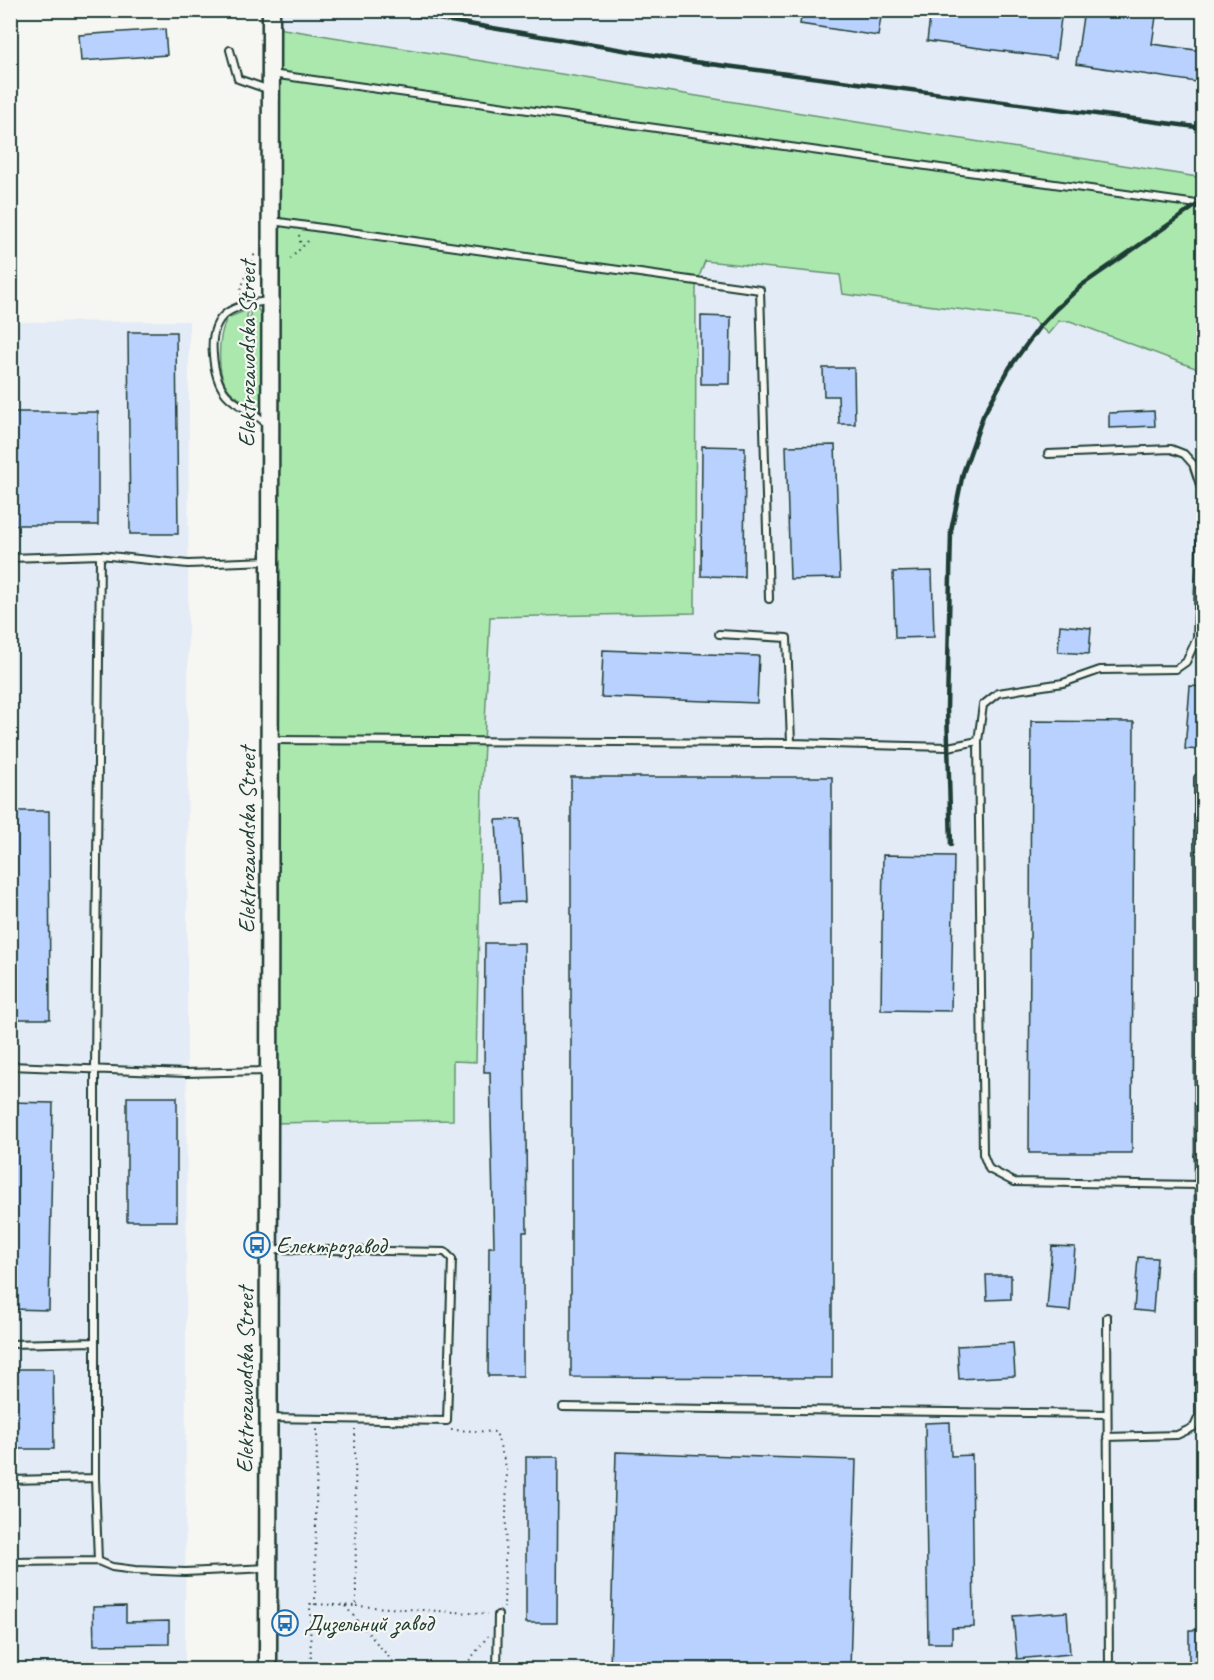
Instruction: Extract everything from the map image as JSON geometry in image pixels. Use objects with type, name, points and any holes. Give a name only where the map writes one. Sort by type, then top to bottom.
[{"type":"main road","name":"Elektrozavodska Street","points":[[268,1670],[272,561],[271,10]]},
{"type":"lane","points":[[230,50],[238,79],[1203,205]]},
{"type":"lane","points":[[271,220],[760,290],[769,599]]},
{"type":"lane","points":[[271,432],[266,422],[228,396],[216,375],[213,362],[213,333],[218,321],[230,310],[247,304],[272,301]]},
{"type":"lane","points":[[1047,454],[1171,449],[1184,454],[1193,464],[1202,490],[1197,638],[1186,662],[1176,669],[1100,670],[1054,685],[998,693],[983,705],[978,741],[982,1154],[989,1169],[1014,1182],[1199,1185]]},
{"type":"lane","points":[[10,558],[100,555],[188,564],[272,561]]},
{"type":"lane","points":[[98,1561],[95,1478],[95,1068],[100,555]]},
{"type":"lane","points":[[719,634],[787,638],[791,743]]},
{"type":"lane","points":[[271,740],[791,743],[948,747],[978,741]]},
{"type":"lane","points":[[1107,1437],[1177,1435],[1194,1427],[1199,1416],[1199,1185],[1202,1157],[1198,778]]},
{"type":"lane","points":[[10,1066],[186,1073],[270,1071]]},
{"type":"lane","points":[[269,1249],[450,1254],[447,1421],[355,1424],[269,1418]]},
{"type":"lane","points":[[1107,1317],[1108,1670]]},
{"type":"lane","points":[[10,1344],[95,1342]]},
{"type":"lane","points":[[563,1407],[1107,1414]]},
{"type":"lane","points":[[10,1479],[95,1478]]},
{"type":"lane","points":[[10,1562],[98,1561],[112,1567],[165,1571],[268,1568]]},
{"type":"lane","points":[[497,1670],[498,1615]]},
{"type":"path","points":[[291,259],[322,228]]},
{"type":"path","points":[[247,304],[240,291],[255,251]]},
{"type":"path","points":[[315,1605],[317,1423],[326,1426]]},
{"type":"path","points":[[345,1427],[355,1424],[356,1606]]},
{"type":"path","points":[[311,1670],[310,1604],[504,1615],[507,1470],[496,1431],[449,1430]]},
{"type":"path","points":[[345,1606],[400,1670]]},
{"type":"path","points":[[462,1670],[498,1623]]},
{"type":"shaded area","points":[[271,10],[1203,11],[1203,178],[271,27]]},
{"type":"shaded area","points":[[705,260],[840,275],[843,294],[1032,319],[1048,333],[1059,321],[1070,321],[1203,371],[1203,1669],[268,1670],[270,1123],[453,1120],[453,1060],[476,1062],[482,786],[490,617],[695,613],[696,285]]},
{"type":"shaded area","points":[[189,321],[185,1669],[11,1669],[10,322]]},
{"type":"green space","points":[[271,27],[1203,178],[1203,371],[1070,321],[1059,321],[1048,334],[1032,319],[843,294],[840,275],[705,261],[696,285],[695,613],[490,617],[482,786],[476,1062],[453,1061],[453,1120],[270,1123]]},
{"type":"green space","points":[[250,309],[258,309],[265,323],[265,405],[262,408],[253,407]]},
{"type":"green space","points":[[247,310],[250,405],[230,391],[225,384],[220,366],[220,345],[227,318]]},
{"type":"building","points":[[802,10],[882,10],[878,36],[800,24]]},
{"type":"building","points":[[931,10],[1062,10],[1056,58],[927,41]]},
{"type":"building","points":[[1084,10],[1157,10],[1152,44],[1203,51],[1203,83],[1076,64]]},
{"type":"building","points":[[165,29],[167,55],[81,61],[79,35]]},
{"type":"building","points":[[701,316],[731,317],[730,384],[701,384]]},
{"type":"building","points":[[128,332],[176,332],[178,534],[130,534]]},
{"type":"building","points":[[823,368],[854,368],[855,424],[839,424],[838,396],[824,396]]},
{"type":"building","points":[[1154,411],[1155,426],[1109,428],[1109,413]]},
{"type":"building","points":[[10,412],[98,412],[98,525],[10,525]]},
{"type":"building","points":[[835,445],[840,578],[790,579],[786,446]]},
{"type":"building","points":[[702,446],[745,447],[744,577],[701,576]]},
{"type":"building","points":[[932,571],[934,637],[895,638],[893,572]]},
{"type":"building","points":[[1060,625],[1091,628],[1089,654],[1058,652]]},
{"type":"building","points":[[603,650],[759,656],[757,703],[601,697]]},
{"type":"building","points":[[1190,686],[1203,687],[1203,750],[1185,749]]},
{"type":"building","points":[[1031,721],[1134,722],[1132,1153],[1029,1153]]},
{"type":"building","points":[[571,777],[832,777],[832,1378],[571,1377]]},
{"type":"building","points":[[10,811],[49,811],[50,1019],[10,1019]]},
{"type":"building","points":[[521,819],[525,902],[500,903],[496,820]]},
{"type":"building","points":[[883,855],[954,856],[951,1011],[881,1010]]},
{"type":"building","points":[[485,943],[524,943],[527,1232],[523,1232],[523,1376],[488,1376],[489,1247],[494,1247],[490,1072],[484,1072]]},
{"type":"building","points":[[127,1097],[177,1097],[177,1221],[127,1221]]},
{"type":"building","points":[[10,1102],[53,1103],[49,1310],[10,1309]]},
{"type":"building","points":[[1052,1246],[1075,1247],[1070,1311],[1047,1309]]},
{"type":"building","points":[[1138,1257],[1157,1258],[1153,1312],[1134,1310]]},
{"type":"building","points":[[986,1275],[1011,1275],[1011,1299],[987,1300]]},
{"type":"building","points":[[1013,1343],[1015,1376],[959,1379],[957,1346]]},
{"type":"building","points":[[10,1369],[53,1369],[54,1449],[10,1449]]},
{"type":"building","points":[[950,1422],[951,1456],[972,1455],[974,1627],[952,1628],[952,1643],[928,1643],[925,1423]]},
{"type":"building","points":[[616,1452],[856,1460],[850,1670],[610,1670]]},
{"type":"building","points":[[526,1457],[558,1457],[557,1623],[526,1623]]},
{"type":"building","points":[[126,1606],[126,1622],[169,1621],[169,1644],[94,1645],[93,1607]]},
{"type":"building","points":[[1067,1612],[1070,1654],[1017,1659],[1013,1616]]},
{"type":"building","points":[[1189,1630],[1203,1630],[1203,1670],[1189,1670]]},
{"type":"railway","points":[[385,10],[695,62],[1204,128]]},
{"type":"railway","points":[[951,845],[947,709],[951,531],[963,473],[983,416],[1010,367],[1040,326],[1056,309],[1082,285],[1204,200]]},
{"type":"place","name":"Електрозавод","points":[[257,1245]]},
{"type":"place","name":"Дизельний завод","points":[[285,1623]]}]
